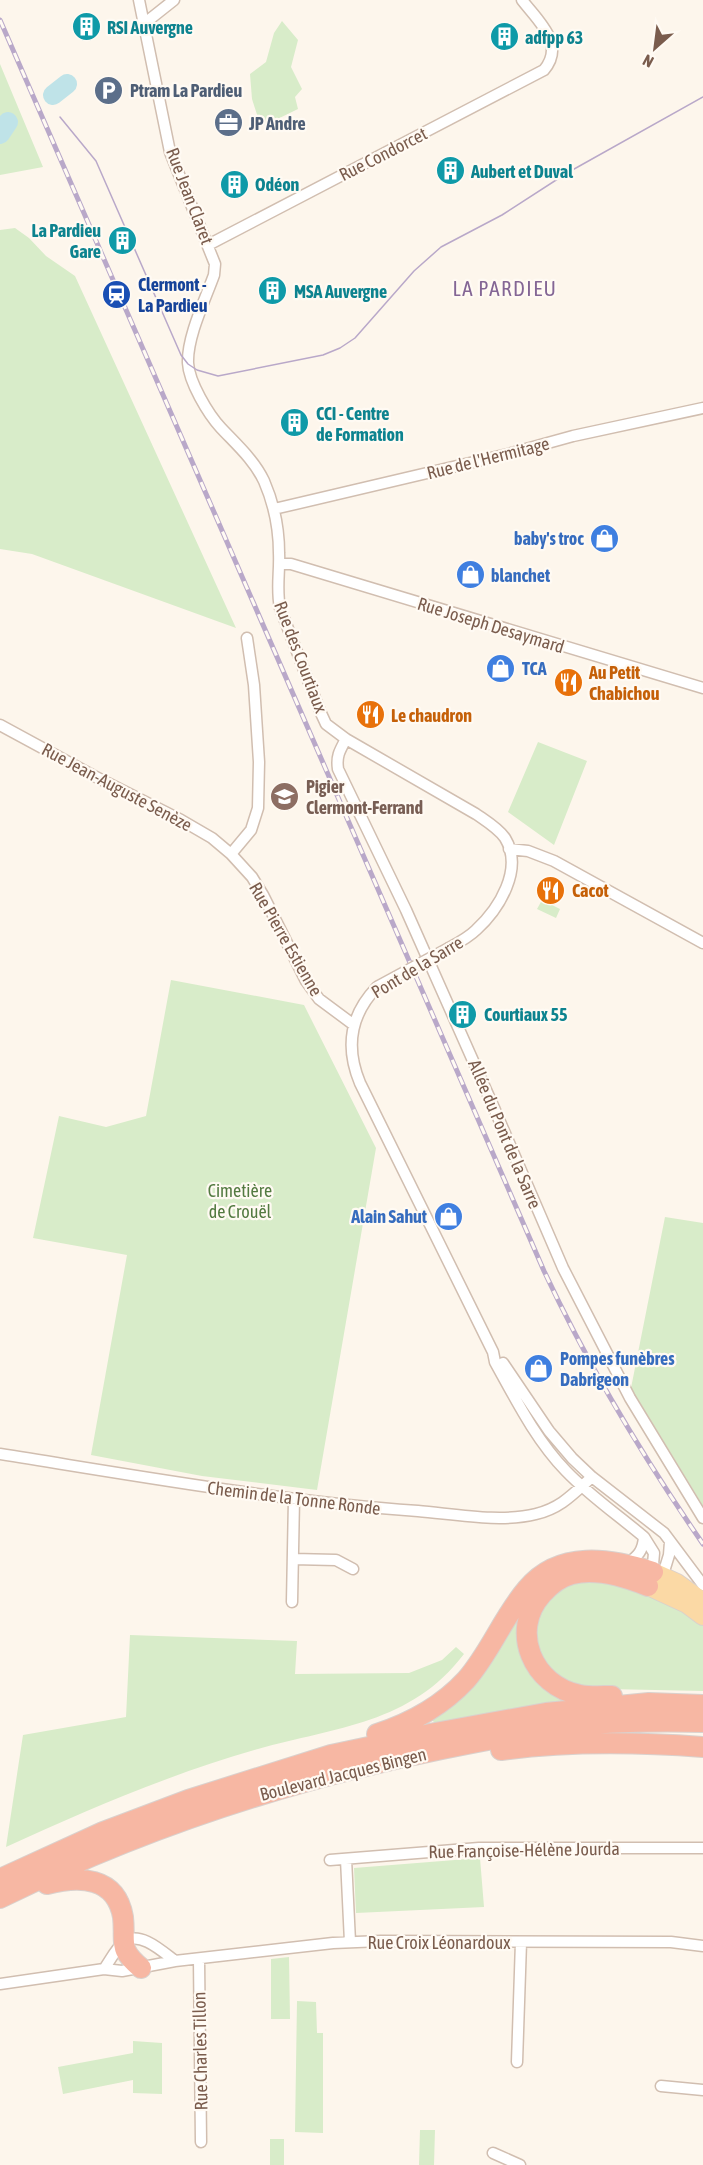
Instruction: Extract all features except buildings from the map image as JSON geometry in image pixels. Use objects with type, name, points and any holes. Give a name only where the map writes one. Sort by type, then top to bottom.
[{"type":"highway","points":[[331,1755],[362,1740],[399,1727],[439,1705],[466,1680],[526,1590],[540,1574],[573,1561],[587,1559],[627,1564],[655,1581]]},
{"type":"highway","points":[[655,1581],[594,1573],[572,1574],[550,1584],[535,1601],[527,1620],[527,1646],[546,1678],[561,1689],[581,1696],[680,1695],[703,1700]]},
{"type":"highway","name":"Boulevard Jacques Bingen","points":[[4,1890],[103,1832],[188,1800],[331,1755],[435,1732],[546,1713],[649,1703],[703,1705]]},
{"type":"highway","name":"Boulevard Jacques Bingen","points":[[4,1890],[164,1826],[307,1780],[400,1757],[563,1727],[623,1722],[703,1722]]},
{"type":"highway","points":[[400,1757],[440,1758],[520,1747],[582,1743],[703,1747]]},
{"type":"highway","points":[[4,1890],[73,1878],[98,1883],[111,1893],[120,1910],[123,1918],[122,1943],[141,1968]]},
{"type":"main road","points":[[655,1581],[677,1583],[703,1602]]},
{"type":"main road","points":[[655,1581],[703,1616]]},
{"type":"street","name":"Rue Jean Claret","points":[[139,0],[170,152],[215,264],[214,275],[191,344],[188,364],[191,376],[204,405],[219,427],[239,445],[264,480],[274,509]]},
{"type":"street","points":[[144,23],[174,0]]},
{"type":"street","name":"Rue Condorcet","points":[[208,245],[544,70],[552,58],[554,47],[548,34],[522,0]]},
{"type":"street","name":"Rue de l'Hermitage","points":[[274,509],[508,454],[573,436],[703,408]]},
{"type":"street","name":"Rue des Courtiaux","points":[[274,509],[278,528],[277,593],[280,608],[326,724],[346,739],[476,814],[493,826],[504,838],[509,849]]},
{"type":"street","name":"Rue Joseph Desaymard","points":[[279,564],[291,564],[703,688]]},
{"type":"street","points":[[231,854],[251,830],[258,808],[259,762],[254,685],[247,638]]},
{"type":"street","name":"Rue Jean-Auguste Senèze","points":[[0,725],[182,820],[212,838],[231,854]]},
{"type":"street","name":"Allée du Pont de la Sarre","points":[[346,739],[339,752],[338,769],[406,910],[563,1268],[630,1398],[703,1518]]},
{"type":"street","points":[[509,849],[528,851],[554,861],[703,943]]},
{"type":"street","name":"Pont de la Sarre","points":[[354,1025],[364,1001],[376,987],[475,932],[500,899],[511,871],[512,860],[509,849]]},
{"type":"street","name":"Rue Pierre Estienne","points":[[231,854],[252,877],[263,895],[306,981],[319,999],[354,1025]]},
{"type":"street","points":[[354,1025],[351,1041],[352,1057],[358,1079],[493,1352],[495,1362],[528,1421],[550,1452],[582,1486],[644,1538],[654,1553],[655,1581]]},
{"type":"street","points":[[493,1352],[501,1359],[549,1431],[592,1477],[651,1522],[670,1542],[703,1585]]},
{"type":"street","name":"Chemin de la Tonne Ronde","points":[[0,1454],[206,1488],[294,1499],[381,1509],[516,1518],[562,1505],[592,1477]]},
{"type":"street","points":[[292,1602],[294,1499]]},
{"type":"street","points":[[627,1564],[638,1556],[643,1547],[644,1538]]},
{"type":"street","points":[[655,1581],[669,1555],[670,1542]]},
{"type":"street","points":[[292,1559],[336,1560],[353,1569]]},
{"type":"street","name":"Rue Françoise-Hélène Jourda","points":[[330,1860],[479,1848],[703,1848]]},
{"type":"street","points":[[345,1859],[350,1942]]},
{"type":"street","points":[[104,1969],[122,1943],[129,1939],[140,1939],[175,1961]]},
{"type":"street","name":"Rue Croix Léonardoux","points":[[0,1982],[104,1969],[122,1971],[175,1961],[350,1942],[671,1942],[703,1946]]},
{"type":"street","points":[[517,2062],[521,1942]]},
{"type":"street","name":"Rue Charles Tillon","points":[[199,1959],[201,2142]]},
{"type":"street","points":[[660,2086],[703,2090]]},
{"type":"street","points":[[493,2153],[520,2165]]},
{"type":"green space","points":[[282,21],[298,40],[291,67],[302,89],[295,97],[298,109],[261,127],[252,99],[250,74],[266,62],[274,33]]},
{"type":"green space","points":[[0,64],[43,167],[0,175]]},
{"type":"green space","points":[[15,228],[29,238],[46,256],[75,276],[236,628],[32,554],[0,549],[0,230]]},
{"type":"green space","points":[[538,742],[587,761],[554,845],[508,812]]},
{"type":"green space","points":[[542,900],[560,909],[556,918],[537,909]]},
{"type":"green space","name":"Cimetière de Crouël","points":[[171,980],[304,1005],[376,1148],[317,1490],[202,1476],[91,1455],[127,1255],[33,1238],[59,1116],[106,1127],[146,1116]]},
{"type":"green space","points":[[665,1217],[703,1223],[703,1506],[631,1388]]},
{"type":"green space","points":[[584,1579],[647,1594],[677,1608],[703,1626],[703,1691],[574,1686],[550,1674],[536,1651],[537,1613],[551,1592]]},
{"type":"green space","points":[[523,1601],[521,1627],[566,1698],[565,1700],[434,1723],[431,1716]]},
{"type":"green space","points":[[130,1635],[297,1641],[295,1674],[409,1673],[442,1660],[456,1647],[464,1654],[443,1677],[420,1695],[370,1720],[258,1749],[189,1771],[106,1803],[6,1847],[23,1735],[126,1717]]},
{"type":"green space","points":[[480,1858],[484,1907],[356,1913],[354,1868]]},
{"type":"green space","points":[[289,1957],[290,2019],[271,2019],[271,1959]]},
{"type":"green space","points":[[297,2001],[316,2002],[317,2033],[323,2033],[323,2133],[295,2132]]},
{"type":"green space","points":[[133,2041],[162,2043],[162,2094],[133,2093],[133,2080],[63,2094],[58,2067],[133,2053]]},
{"type":"green space","points":[[420,2130],[435,2130],[434,2165],[419,2165]]},
{"type":"green space","points":[[270,2139],[284,2139],[284,2165],[270,2165]]},
{"type":"waterway","points":[[53,95],[67,84]]},
{"type":"waterway","points":[[0,134],[8,122]]},
{"type":"tram line","points":[[60,117],[96,161],[181,355],[197,370],[218,376],[323,355],[340,348],[355,338],[414,271],[441,247],[502,215],[567,173],[703,97]]},
{"type":"railway","points":[[0,20],[544,1271],[579,1342],[618,1411],[703,1544]]},
{"type":"place","name":"RSI Auvergne","points":[[86,27]]},
{"type":"place","name":"adfpp 63","points":[[504,37]]},
{"type":"place","name":"Ptram La Pardieu","points":[[109,90]]},
{"type":"place","name":"JP Andre","points":[[228,123]]},
{"type":"place","name":"Aubert et Duval","points":[[450,171]]},
{"type":"place","name":"Odéon","points":[[234,184]]},
{"type":"place","name":"La Pardieu Gare","points":[[122,240]]},
{"type":"place","name":"MSA Auvergne","points":[[273,291]]},
{"type":"place","name":"Clermont - La Pardieu","points":[[117,294]]},
{"type":"place","name":"CCI - Centre de Formation","points":[[295,423]]},
{"type":"place","name":"baby's troc","points":[[605,538]]},
{"type":"place","name":"blanchet","points":[[470,575]]},
{"type":"place","name":"TCA","points":[[501,668]]},
{"type":"place","name":"Au Petit Chabichou","points":[[568,682]]},
{"type":"place","name":"Le chaudron","points":[[370,715]]},
{"type":"place","name":"Pigier Clermont-Ferrand","points":[[285,796]]},
{"type":"place","name":"Cacot","points":[[551,890]]},
{"type":"place","name":"Courtiaux 55","points":[[463,1014]]},
{"type":"place","name":"Alain Sahut","points":[[448,1216]]},
{"type":"place","name":"Pompes funèbres Dabrigeon","points":[[539,1368]]},
{"type":"district","name":"LA PARDIEU","points":[[505,288]]}]
